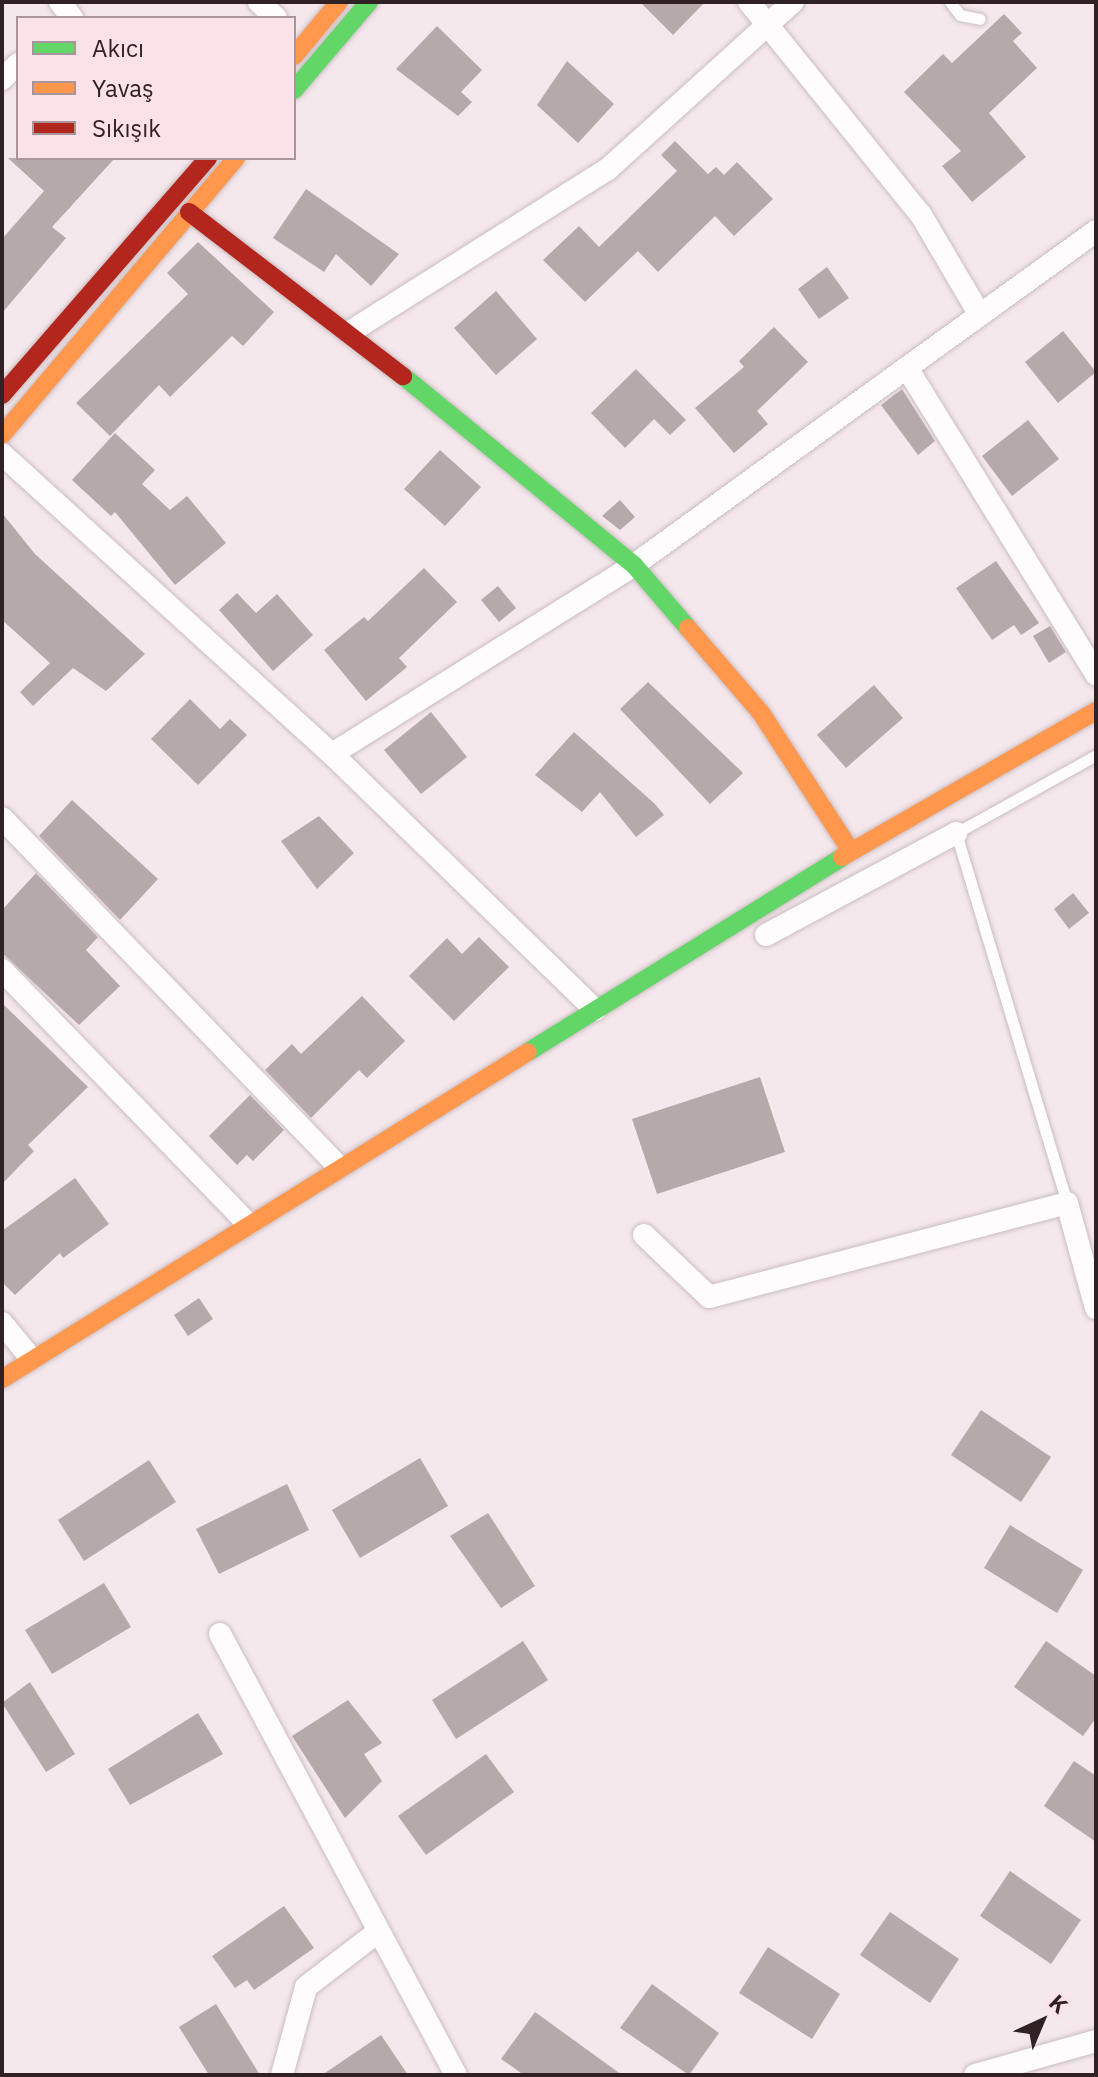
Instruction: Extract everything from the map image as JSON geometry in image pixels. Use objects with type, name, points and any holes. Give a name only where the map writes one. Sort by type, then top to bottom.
[{"type":"street","points":[[259,2],[274,16]]},
{"type":"street","points":[[297,46],[339,2]]},
{"type":"street","points":[[296,88],[369,2]]},
{"type":"street","points":[[749,2],[774,24],[921,215],[980,315]]},
{"type":"street","points":[[350,332],[608,169],[774,24],[793,2]]},
{"type":"street","points":[[2,395],[206,160]]},
{"type":"street","points":[[2,435],[234,160]]},
{"type":"street","points":[[189,212],[350,332],[634,565],[761,713],[851,851]]},
{"type":"street","points":[[332,754],[634,565],[1096,231]]},
{"type":"street","points":[[907,368],[1096,674]]},
{"type":"street","points":[[2,454],[332,754],[595,1010]]},
{"type":"street","points":[[2,1379],[31,1358],[851,851],[1096,711]]},
{"type":"street","points":[[2,818],[339,1167]]},
{"type":"street","points":[[766,935],[956,833]]},
{"type":"street","points":[[2,970],[248,1224]]},
{"type":"street","points":[[644,1235],[709,1297],[1067,1203],[1096,1308]]},
{"type":"street","points":[[2,1323],[31,1358]]},
{"type":"street","points":[[220,1634],[375,1934],[456,2075]]},
{"type":"street","points":[[282,2075],[306,1987],[375,1934]]},
{"type":"street","points":[[975,2075],[1096,2041]]},
{"type":"lane","points":[[950,2],[960,15],[980,19]]},
{"type":"lane","points":[[1067,1203],[956,833],[1096,755]]},
{"type":"building","points":[[640,2],[705,2],[673,35]]},
{"type":"building","points":[[1004,14],[1022,33],[1013,41],[1037,68],[989,113],[1026,157],[972,202],[942,166],[961,151],[904,92],[943,54],[952,63]]},
{"type":"building","points":[[437,26],[482,70],[461,92],[472,102],[458,116],[396,69]]},
{"type":"building","points":[[567,61],[614,104],[578,143],[537,105]]},
{"type":"building","points":[[675,141],[708,174],[716,167],[724,175],[737,162],[773,199],[734,236],[715,216],[658,272],[638,251],[585,302],[543,260],[579,226],[599,247],[677,171],[661,155]]},
{"type":"building","points":[[8,158],[113,160],[52,227],[66,238],[2,313],[2,239],[44,191]]},
{"type":"building","points":[[306,189],[399,254],[371,286],[336,254],[324,272],[273,238]]},
{"type":"building","points":[[198,242],[274,312],[243,346],[232,336],[170,397],[159,385],[110,436],[76,403],[188,294],[167,273]]},
{"type":"building","points":[[827,267],[849,298],[819,319],[798,289]]},
{"type":"building","points":[[496,291],[537,339],[496,375],[454,328]]},
{"type":"building","points":[[774,327],[808,362],[757,411],[768,424],[734,453],[695,408],[744,367],[739,361]]},
{"type":"building","points":[[1063,331],[1096,372],[1058,403],[1025,362]]},
{"type":"building","points":[[636,369],[686,420],[670,435],[654,419],[625,448],[591,413]]},
{"type":"building","points":[[902,389],[935,441],[918,455],[881,405]]},
{"type":"building","points":[[1028,420],[1059,459],[1012,496],[982,456]]},
{"type":"building","points":[[115,433],[155,470],[142,484],[170,510],[187,496],[226,543],[175,585],[115,512],[111,516],[72,480]]},
{"type":"building","points":[[440,450],[481,487],[445,526],[404,489]]},
{"type":"building","points":[[620,500],[635,517],[620,530],[602,516]]},
{"type":"building","points":[[2,513],[35,554],[145,654],[106,691],[73,668],[33,706],[20,692],[50,663],[2,620]]},
{"type":"building","points":[[996,561],[1039,623],[1021,635],[1014,625],[992,640],[956,588]]},
{"type":"building","points":[[424,568],[457,602],[399,658],[407,667],[366,701],[324,650],[364,617],[368,621]]},
{"type":"building","points":[[498,586],[516,608],[499,622],[481,600]]},
{"type":"building","points":[[237,593],[256,613],[277,594],[313,635],[273,671],[219,610]]},
{"type":"building","points":[[1050,626],[1066,652],[1049,663],[1033,636]]},
{"type":"building","points":[[648,682],[743,773],[710,804],[620,709]]},
{"type":"building","points":[[874,685],[903,718],[846,768],[817,735]]},
{"type":"building","points":[[190,699],[220,729],[230,719],[247,735],[198,785],[151,739]]},
{"type":"building","points":[[431,712],[467,757],[421,794],[384,750]]},
{"type":"building","points":[[574,732],[664,815],[636,837],[600,792],[582,812],[535,775]]},
{"type":"building","points":[[72,800],[158,879],[120,920],[39,836]]},
{"type":"building","points":[[319,816],[354,853],[317,889],[281,841]]},
{"type":"building","points":[[36,873],[98,937],[86,950],[120,986],[79,1025],[2,953],[2,910]]},
{"type":"building","points":[[1073,893],[1089,913],[1069,929],[1054,909]]},
{"type":"building","points":[[479,937],[509,967],[454,1021],[409,976],[447,938],[462,954]]},
{"type":"building","points":[[362,996],[405,1041],[367,1078],[359,1070],[311,1118],[265,1070],[292,1044],[301,1054]]},
{"type":"building","points":[[2,1003],[88,1087],[28,1145],[34,1151],[2,1184]]},
{"type":"building","points":[[760,1077],[785,1152],[657,1194],[632,1119]]},
{"type":"building","points":[[250,1095],[284,1130],[253,1161],[247,1155],[237,1165],[209,1136]]},
{"type":"building","points":[[75,1178],[109,1224],[63,1258],[60,1253],[15,1295],[2,1282],[2,1231]]},
{"type":"building","points":[[199,1298],[213,1319],[188,1336],[174,1315]]},
{"type":"building","points":[[981,1410],[1051,1457],[1021,1502],[951,1455]]},
{"type":"building","points":[[420,1458],[448,1506],[360,1558],[332,1510]]},
{"type":"building","points":[[149,1460],[176,1502],[84,1561],[58,1520]]},
{"type":"building","points":[[287,1484],[309,1530],[219,1574],[196,1529]]},
{"type":"building","points":[[488,1513],[535,1586],[501,1608],[450,1536]]},
{"type":"building","points":[[1010,1525],[1083,1570],[1057,1613],[984,1568]]},
{"type":"building","points":[[104,1583],[131,1627],[52,1674],[25,1630]]},
{"type":"building","points":[[523,1641],[548,1680],[456,1739],[432,1700]]},
{"type":"building","points":[[1046,1641],[1096,1676],[1096,1718],[1083,1736],[1014,1687]]},
{"type":"building","points":[[30,1682],[75,1754],[46,1772],[2,1703]]},
{"type":"building","points":[[348,1700],[382,1743],[364,1754],[382,1781],[345,1818],[292,1736]]},
{"type":"building","points":[[198,1713],[223,1754],[130,1805],[108,1769]]},
{"type":"building","points":[[486,1754],[514,1792],[426,1855],[398,1816]]},
{"type":"building","points":[[1074,1761],[1096,1776],[1096,1842],[1044,1806]]},
{"type":"building","points":[[1010,1871],[1081,1920],[1051,1964],[980,1916]]},
{"type":"building","points":[[284,1906],[314,1948],[254,1990],[247,1980],[235,1988],[212,1956]]},
{"type":"building","points":[[890,1912],[959,1959],[930,2003],[860,1955]]},
{"type":"building","points":[[768,1947],[840,1994],[812,2039],[739,1993]]},
{"type":"building","points":[[652,1984],[719,2033],[689,2075],[620,2028]]},
{"type":"building","points":[[216,2004],[260,2075],[209,2075],[179,2027]]},
{"type":"building","points":[[535,2012],[622,2075],[524,2075],[501,2059]]},
{"type":"building","points":[[381,2035],[408,2075],[322,2075]]},
{"type":"traffic: fast","points":[[296,88],[369,2]]},
{"type":"traffic: fast","points":[[403,376],[634,565],[688,628]]},
{"type":"traffic: fast","points":[[528,1052],[842,857]]},
{"type":"traffic: slow","points":[[296,54],[339,2]]},
{"type":"traffic: slow","points":[[2,435],[234,160]]},
{"type":"traffic: slow","points":[[688,628],[761,713],[851,851]]},
{"type":"traffic: slow","points":[[842,857],[1096,711]]},
{"type":"traffic: slow","points":[[2,1379],[528,1052]]},
{"type":"traffic: jam","points":[[2,395],[206,160]]},
{"type":"traffic: jam","points":[[189,212],[403,376]]}]
